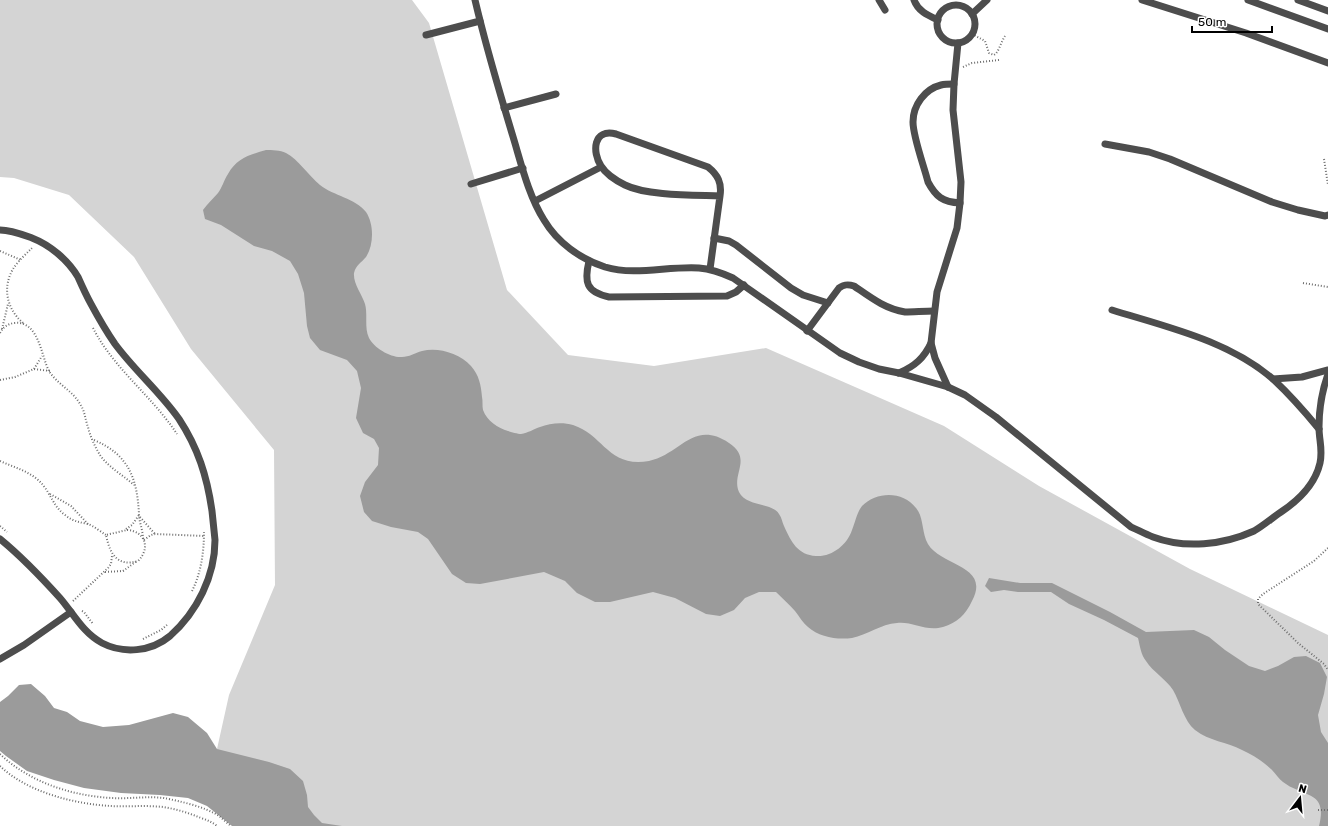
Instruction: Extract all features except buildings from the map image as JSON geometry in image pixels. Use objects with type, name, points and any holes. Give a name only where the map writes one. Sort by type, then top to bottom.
[{"type":"street","points":[[475,0],[504,108],[535,201],[544,220],[556,236],[571,250],[589,261],[605,267],[622,270],[687,268],[710,269],[722,273],[744,285],[840,353],[878,369],[899,373],[948,387],[965,395],[986,409],[1131,527],[1154,537],[1179,543],[1205,544],[1230,540],[1255,531],[1288,508],[1302,496],[1310,486],[1320,465],[1322,448],[1319,429],[1320,409],[1323,388],[1328,374]]},
{"type":"street","points":[[879,0],[885,10]]},
{"type":"street","points":[[914,0],[925,14],[938,20]]},
{"type":"street","points":[[944,0],[945,9]]},
{"type":"street","points":[[972,14],[987,0]]},
{"type":"street","points":[[1142,0],[1246,33],[1328,63]]},
{"type":"street","points":[[1248,0],[1328,29]]},
{"type":"street","points":[[1298,0],[1328,10]]},
{"type":"street","points":[[959,3],[972,14],[974,27],[972,34],[968,38],[958,43],[951,42],[944,39],[940,34],[937,27],[938,20],[940,14],[945,9],[959,3]]},
{"type":"street","points":[[426,35],[480,20]]},
{"type":"street","points":[[948,387],[935,358],[931,343],[937,292],[957,228],[960,202],[961,182],[953,110],[955,67],[958,43]]},
{"type":"street","points":[[954,84],[941,85],[925,94],[915,110],[913,122],[928,182],[933,191],[940,198],[950,202],[960,202]]},
{"type":"street","points":[[504,108],[556,94]]},
{"type":"street","points":[[710,269],[714,238],[720,196],[721,188],[719,179],[714,172],[708,167],[609,132],[598,138],[595,144],[598,159],[602,167],[613,177],[627,186],[644,191],[720,196]]},
{"type":"street","points":[[1105,144],[1149,152],[1170,159],[1272,202],[1298,210],[1327,216]]},
{"type":"street","points":[[535,201],[602,167]]},
{"type":"street","points":[[471,184],[523,168]]},
{"type":"street","points":[[0,230],[14,232],[36,239],[48,246],[69,265],[77,276],[91,304],[115,343],[128,360],[168,403],[197,452],[207,478],[215,540],[212,567],[199,600],[188,617],[173,633],[158,643],[148,648],[138,650],[119,649],[106,645],[90,635],[41,576],[0,539]]},
{"type":"street","points":[[714,238],[722,239],[736,245],[803,295],[828,303]]},
{"type":"street","points":[[589,261],[586,280],[588,284],[591,289],[599,295],[609,297],[727,296],[736,292],[744,285]]},
{"type":"street","points":[[807,331],[839,288],[843,285],[849,284],[884,306],[894,310],[906,312],[934,311]]},
{"type":"street","points":[[1112,310],[1177,330],[1228,349],[1273,379],[1319,429]]},
{"type":"street","points":[[899,373],[919,362],[931,343]]},
{"type":"street","points":[[1273,379],[1302,377],[1328,370]]},
{"type":"street","points":[[0,659],[30,641],[69,609]]},
{"type":"path","points":[[972,34],[985,41],[989,53],[994,55],[1005,36]]},
{"type":"path","points":[[955,67],[965,67],[972,63],[999,60]]},
{"type":"path","points":[[1324,160],[1328,185]]},
{"type":"path","points":[[27,246],[38,250]]},
{"type":"path","points":[[2,330],[8,303],[8,286],[10,277],[13,270],[32,248]]},
{"type":"path","points":[[0,251],[21,260]]},
{"type":"path","points":[[1303,282],[1328,287]]},
{"type":"path","points":[[8,303],[13,313],[38,338],[50,371],[63,387],[80,402],[96,448],[106,463],[134,485]]},
{"type":"path","points":[[0,333],[10,324],[20,323],[24,325]]},
{"type":"path","points":[[92,326],[111,357],[165,417],[177,434]]},
{"type":"path","points":[[34,369],[43,355]]},
{"type":"path","points":[[0,380],[15,377],[34,369],[50,371]]},
{"type":"path","points":[[93,440],[109,448],[123,460],[133,475],[143,540]]},
{"type":"path","points":[[0,461],[30,474],[42,485],[64,515],[80,523],[89,524]]},
{"type":"path","points":[[49,494],[71,506],[81,514],[89,524],[106,535],[112,554],[116,559],[126,563],[138,561]]},
{"type":"path","points":[[106,535],[122,530],[132,524],[139,515]]},
{"type":"path","points":[[139,515],[156,534]]},
{"type":"path","points":[[105,572],[123,571],[138,561],[144,553],[145,544],[140,535],[132,530],[122,530]]},
{"type":"path","points":[[191,593],[202,563],[204,552],[204,530]]},
{"type":"path","points":[[143,540],[156,534],[204,536]]},
{"type":"path","points":[[1328,548],[1314,561],[1262,594],[1258,599],[1258,604],[1298,642],[1324,664],[1328,670]]},
{"type":"path","points":[[69,609],[105,572],[111,564],[112,554]]},
{"type":"path","points":[[69,609],[84,612],[96,627]]},
{"type":"path","points":[[140,640],[161,630],[171,622]]},
{"type":"path","points":[[0,754],[28,775],[69,791],[90,796],[112,798],[163,798],[191,804],[218,815],[231,826]]},
{"type":"path","points":[[0,766],[24,782],[45,792],[67,799],[89,804],[112,806],[162,807],[189,813],[214,823],[217,826]]},
{"type":"path","points":[[1318,810],[1328,810]]},
{"type":"shaded area","points":[[0,0],[412,0],[429,23],[507,290],[568,355],[654,366],[766,348],[944,426],[1039,486],[1190,569],[1328,635],[1328,826],[264,826],[217,749],[229,695],[275,585],[274,450],[191,349],[134,257],[69,195],[14,178],[0,177]]},
{"type":"shaded area","points":[[266,150],[276,150],[286,153],[299,163],[320,185],[356,203],[366,212],[369,217],[372,228],[372,241],[369,252],[356,268],[354,277],[365,304],[366,325],[369,338],[371,342],[379,349],[398,357],[410,356],[422,351],[435,350],[454,354],[466,361],[474,369],[478,377],[481,388],[483,410],[487,418],[504,430],[514,433],[520,434],[552,424],[569,424],[592,436],[615,455],[624,460],[635,462],[649,461],[660,458],[696,437],[706,435],[716,437],[729,443],[740,455],[741,461],[737,485],[742,497],[776,510],[792,542],[804,553],[810,555],[822,556],[833,552],[843,545],[850,535],[860,508],[868,501],[890,495],[904,498],[911,502],[918,511],[926,540],[932,549],[940,556],[969,572],[975,579],[976,589],[967,610],[957,620],[943,627],[931,628],[908,623],[897,623],[885,625],[858,637],[840,639],[828,637],[812,630],[806,625],[793,608],[776,592],[759,592],[745,598],[734,610],[720,616],[706,614],[675,598],[653,592],[610,602],[595,602],[577,593],[565,581],[544,572],[480,584],[466,583],[452,574],[428,539],[418,532],[391,527],[372,521],[364,512],[360,496],[365,482],[378,465],[379,448],[374,439],[363,433],[356,418],[361,388],[357,371],[347,360],[320,350],[310,338],[307,326],[304,293],[298,274],[290,261],[272,251],[254,246],[221,225],[205,219],[203,210],[221,189],[235,164],[244,158]]},
{"type":"shaded area","points":[[989,578],[1020,583],[1052,583],[1146,632],[1194,630],[1209,637],[1249,666],[1265,671],[1294,657],[1306,656],[1320,663],[1327,677],[1318,715],[1321,732],[1328,743],[1328,826],[1319,826],[1321,814],[1320,806],[1317,800],[1312,796],[1283,782],[1262,761],[1250,754],[1236,747],[1206,737],[1195,730],[1185,717],[1173,690],[1144,659],[1138,638],[1069,604],[1051,592],[1018,592],[1004,590],[991,592],[985,586]]},
{"type":"shaded area","points":[[31,684],[45,696],[54,708],[67,712],[80,721],[103,727],[129,725],[173,713],[188,717],[207,733],[217,749],[269,762],[290,769],[303,781],[307,795],[308,807],[314,815],[322,823],[342,826],[232,826],[207,806],[188,798],[121,793],[84,788],[27,771],[0,751],[0,702],[19,685]]}]
